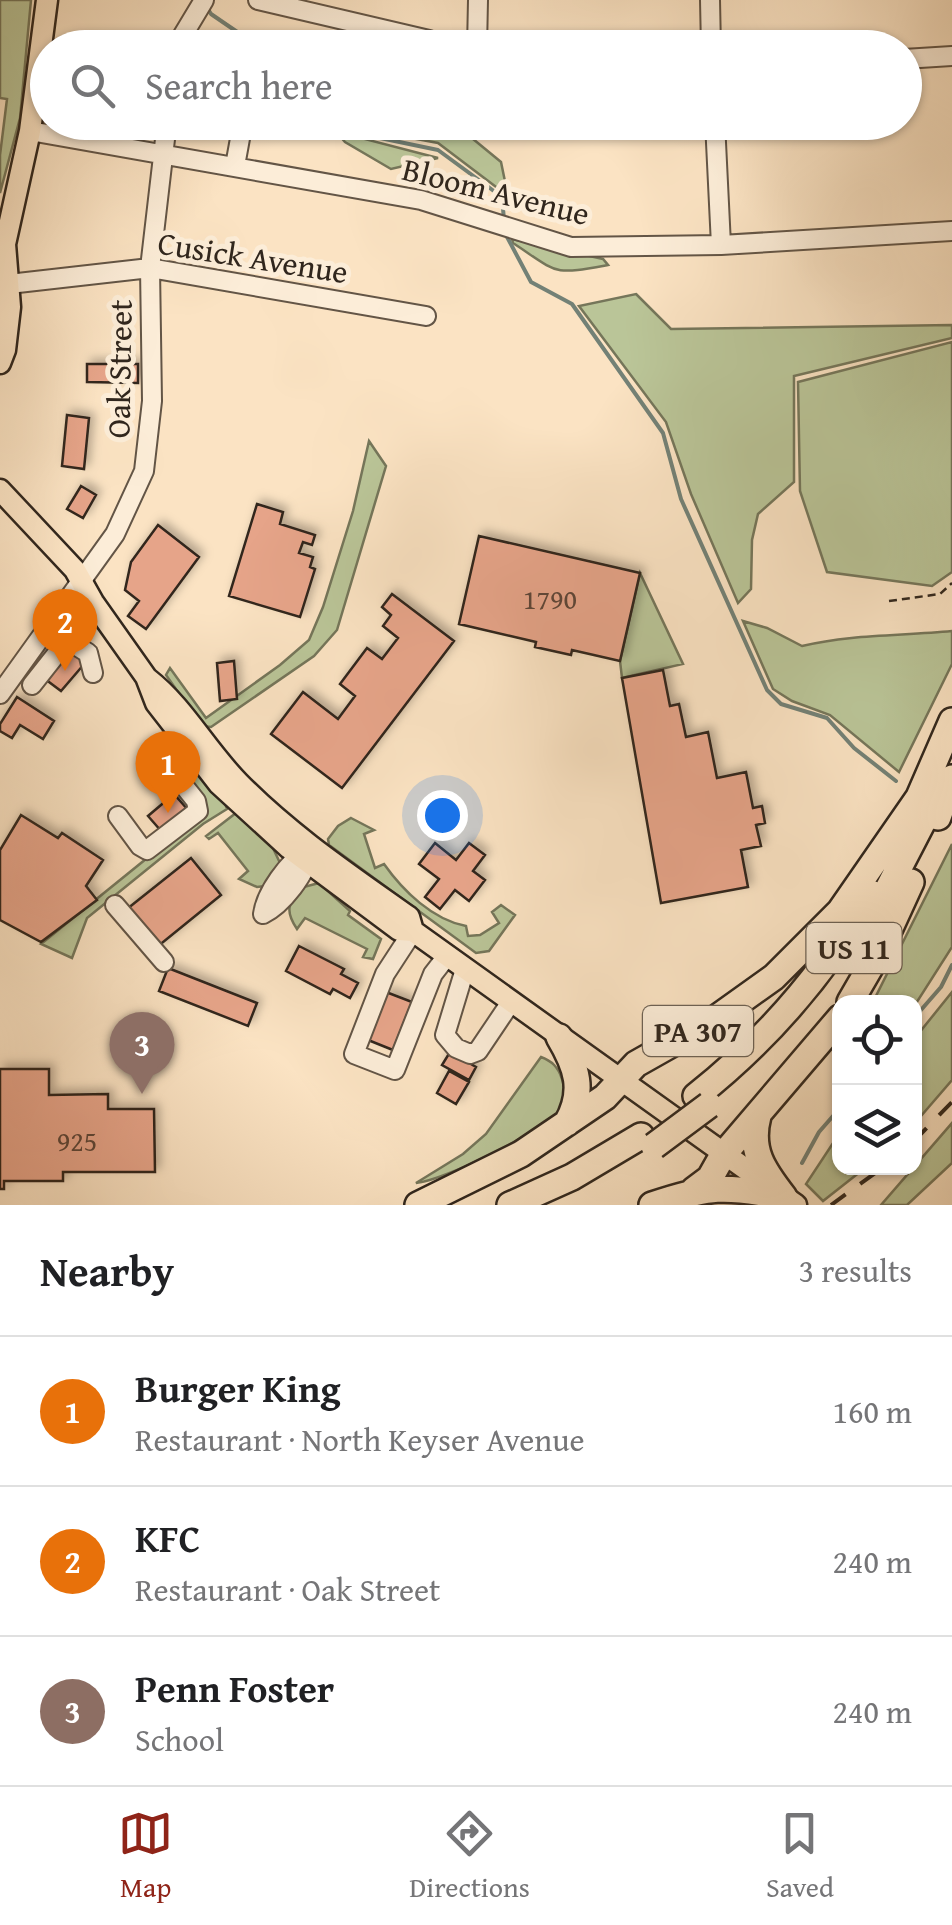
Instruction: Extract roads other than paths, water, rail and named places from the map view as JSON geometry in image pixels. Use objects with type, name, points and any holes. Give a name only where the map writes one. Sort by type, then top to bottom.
[{"type":"highway","name":"US 11","points":[[703,1101],[817,974],[868,898],[919,798],[952,721]]},
{"type":"highway","name":"US 11","points":[[549,1205],[703,1101],[789,1030],[848,958],[896,879],[952,758]]},
{"type":"highway","points":[[854,995],[893,923],[952,778]]},
{"type":"highway","name":"PA 307","points":[[620,1081],[636,1064],[735,1007],[801,953],[840,911],[919,798]]},
{"type":"highway","name":"PA 307","points":[[758,1116],[832,1028]]},
{"type":"highway","points":[[559,1037],[574,1063],[579,1086],[576,1105],[567,1123]]},
{"type":"highway","points":[[418,1205],[495,1168],[567,1123],[620,1081]]},
{"type":"highway","points":[[694,1190],[710,1178],[723,1155],[758,1116]]},
{"type":"highway","points":[[758,1116],[755,1150],[764,1170],[790,1201]]},
{"type":"highway","name":"US 11","points":[[510,1205],[647,1141]]},
{"type":"highway","points":[[652,1205],[694,1190],[737,1188],[790,1201]]},
{"type":"main road","points":[[43,30],[47,0]]},
{"type":"main road","points":[[2,353],[10,284],[6,244],[30,131]]},
{"type":"main road","points":[[0,490],[75,570],[146,677],[156,703],[206,769],[248,813],[306,855],[409,917],[413,932],[620,1081]]},
{"type":"main road","name":"PA 307","points":[[620,1081],[790,1201]]},
{"type":"street","points":[[186,30],[204,0]]},
{"type":"street","points":[[258,0],[387,30]]},
{"type":"street","points":[[477,30],[478,0]]},
{"type":"street","points":[[710,0],[711,30]]},
{"type":"street","points":[[922,58],[952,56]]},
{"type":"street","name":"Bloom Avenue","points":[[82,140],[421,200],[571,247],[721,245],[952,231]]},
{"type":"street","name":"Oak Street","points":[[0,694],[115,534],[144,471],[152,401],[150,268],[164,140]]},
{"type":"street","points":[[235,166],[240,140]]},
{"type":"street","points":[[716,140],[721,245]]},
{"type":"street","name":"Cusick Avenue","points":[[10,284],[150,268],[426,316]]},
{"type":"street","points":[[32,684],[62,647],[72,643],[88,653],[93,673]]},
{"type":"street","points":[[118,816],[147,850],[198,811],[196,802],[172,771]]},
{"type":"street","points":[[115,906],[164,962]]},
{"type":"street","points":[[413,932],[385,974],[354,1054],[395,1070],[433,974],[447,956]]},
{"type":"street","points":[[465,969],[445,1035],[456,1048],[470,1054],[478,1051],[510,1002]]},
{"type":"waterway","points":[[206,6],[234,30]]},
{"type":"waterway","points":[[390,140],[438,150],[502,197],[504,220]]},
{"type":"waterway","points":[[506,235],[531,282],[572,304],[663,433],[681,499],[767,690],[781,704],[827,718],[854,748],[896,781]]},
{"type":"waterway","points":[[922,1009],[941,987],[952,965]]},
{"type":"waterway","points":[[802,1163],[832,1117]]},
{"type":"railway","points":[[922,1133],[952,1102]]},
{"type":"railway","points":[[831,1205],[872,1175]]},
{"type":"place","name":"KFC","points":[[65,671]]},
{"type":"place","name":"Burger King","points":[[168,813]]},
{"type":"place","name":"Penn Foster","points":[[142,1094]]}]
